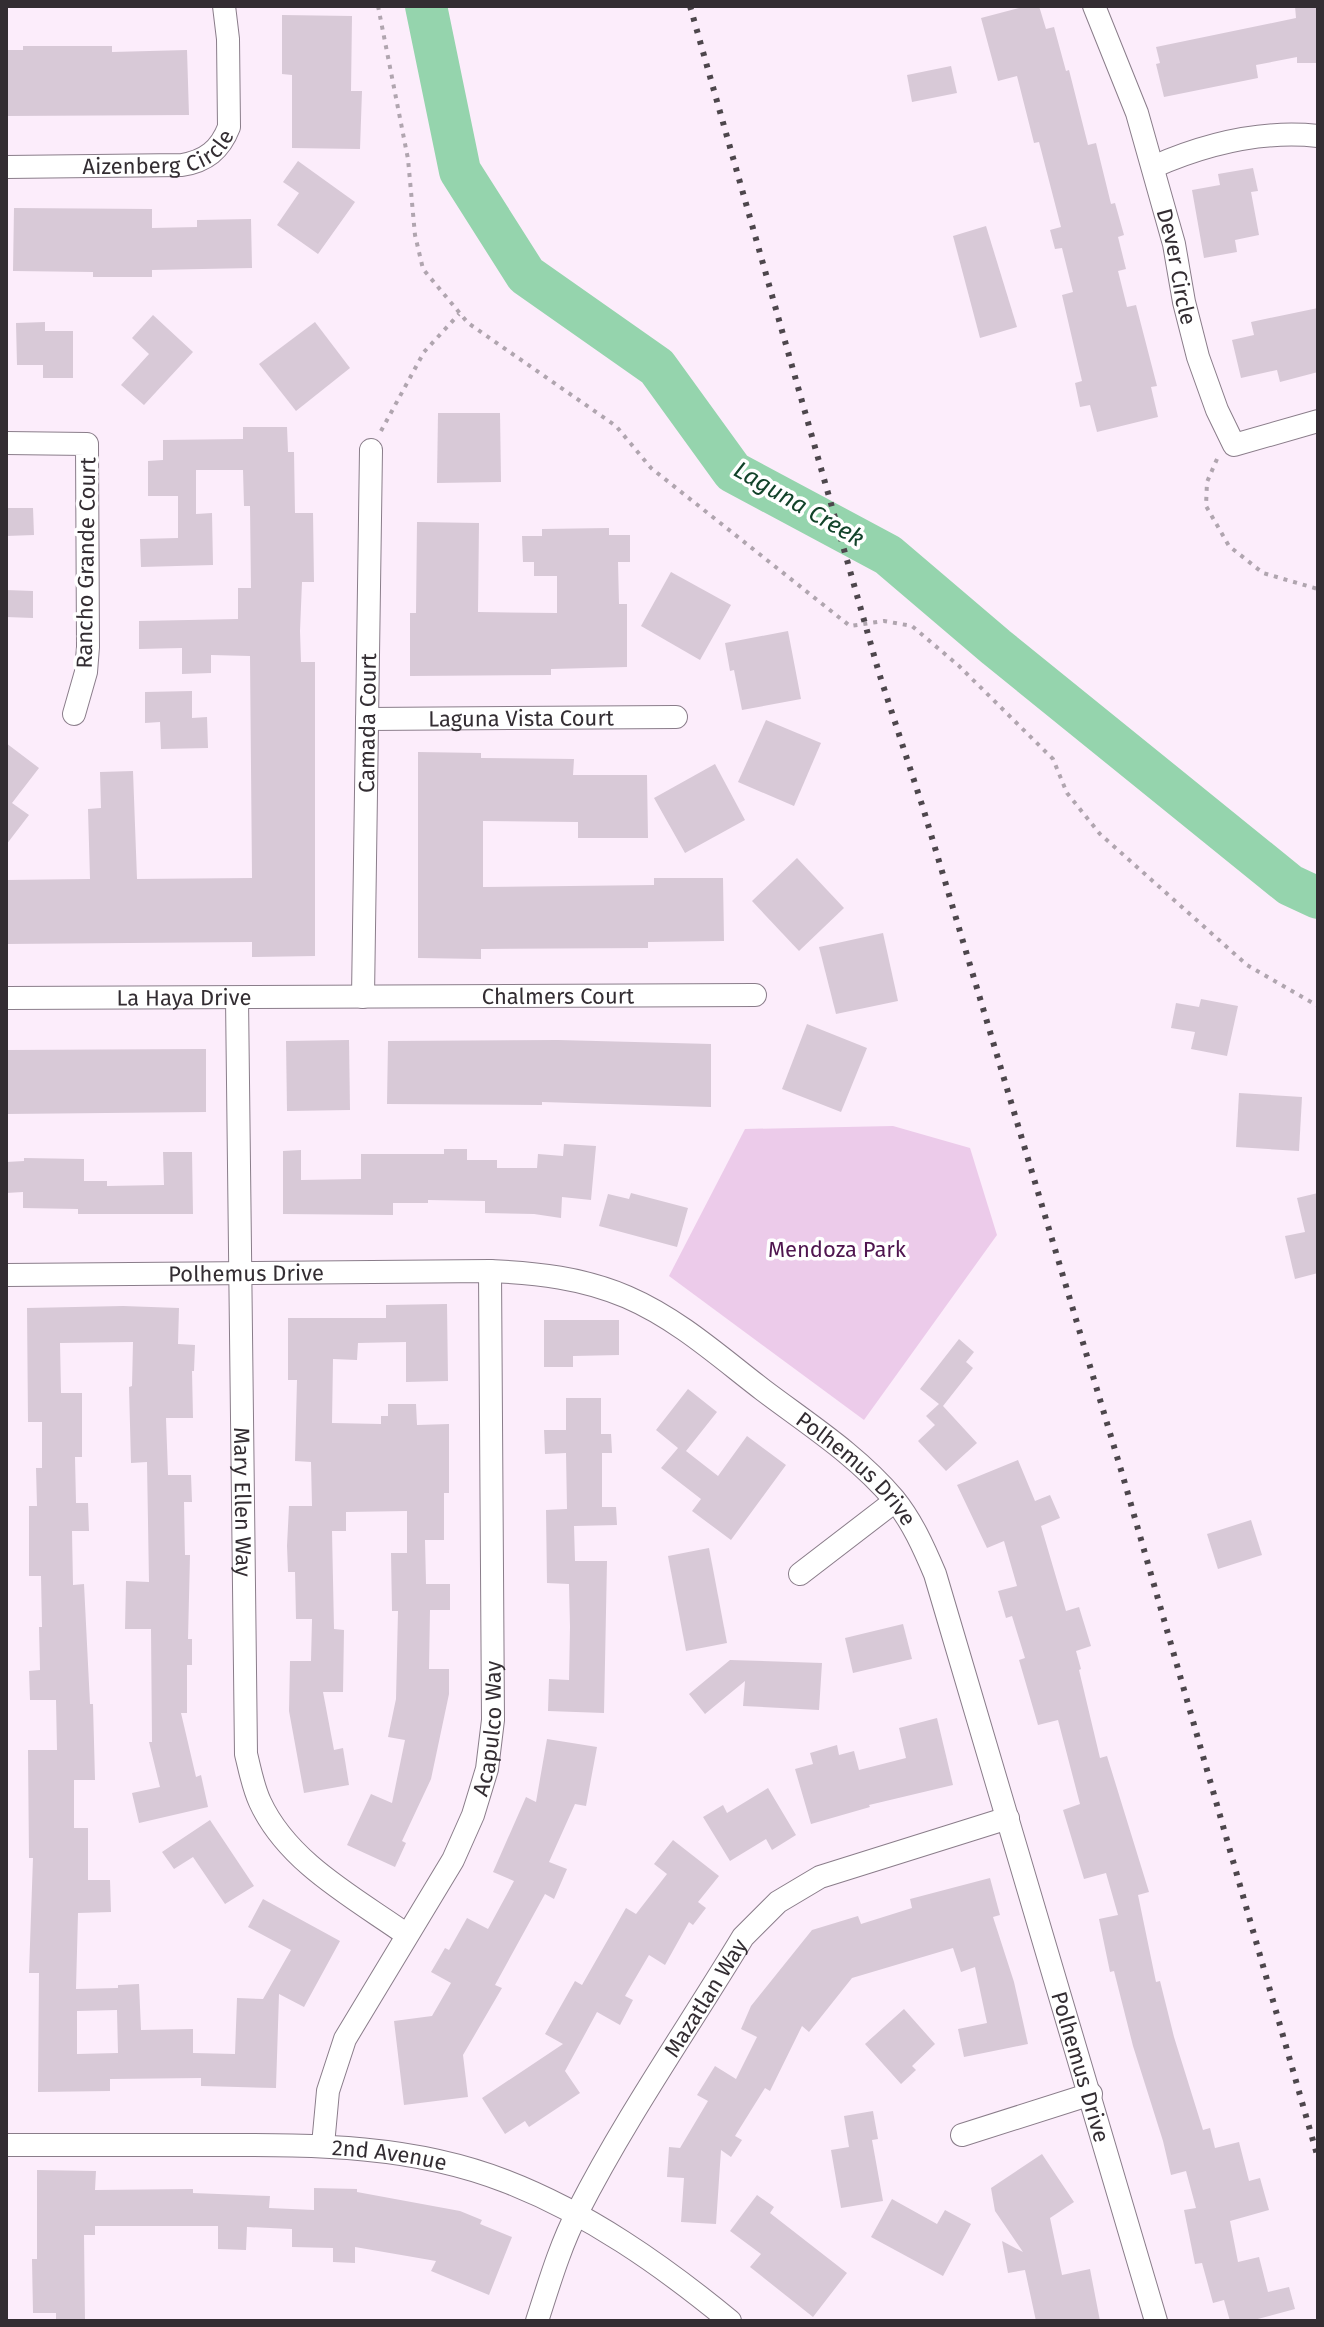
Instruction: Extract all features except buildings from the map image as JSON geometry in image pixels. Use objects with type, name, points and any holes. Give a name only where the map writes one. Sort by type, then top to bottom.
[{"type":"street","name":"Aizenberg Circle","points":[[6,167],[182,165],[206,158],[224,140],[229,127],[228,39],[224,6]]},
{"type":"street","name":"Dever Circle","points":[[1094,6],[1137,113],[1174,244],[1198,357],[1217,410],[1234,445]]},
{"type":"street","points":[[1153,167],[1230,140],[1285,135],[1318,136]]},
{"type":"street","points":[[1234,445],[1318,421]]},
{"type":"street","name":"Rancho Grande Court","points":[[6,443],[87,444],[88,647],[86,672],[74,714]]},
{"type":"street","name":"Camada Court","points":[[363,997],[371,450]]},
{"type":"street","name":"Laguna Vista Court","points":[[367,719],[676,717]]},
{"type":"street","name":"Chalmers Court","points":[[363,997],[755,995]]},
{"type":"street","name":"La Haya Drive","points":[[6,998],[363,997]]},
{"type":"street","name":"Mary Ellen Way","points":[[237,998],[246,1754],[260,1802],[287,1844],[305,1862],[407,1935]]},
{"type":"street","name":"Polhemus Drive","points":[[6,1275],[490,1271],[574,1280],[614,1292],[652,1309],[867,1470],[895,1501],[924,1548],[935,1574],[1156,2321]]},
{"type":"street","name":"Acapulco Way","points":[[323,2145],[328,2091],[345,2039],[458,1849],[473,1815],[491,1745],[490,1271]]},
{"type":"street","points":[[800,1574],[895,1501]]},
{"type":"street","name":"Mazatlan Way","points":[[537,2321],[554,2266],[576,2213],[743,1937],[778,1902],[820,1877],[1008,1818]]},
{"type":"street","points":[[962,2135],[1091,2094]]},
{"type":"street","name":"2nd Avenue","points":[[6,2145],[323,2145],[399,2153],[473,2170],[576,2213],[629,2245],[730,2321]]},
{"type":"path","points":[[378,6],[408,159],[415,235],[423,269],[459,314],[616,426],[651,468],[850,626],[884,621],[912,626],[959,666],[1053,759],[1067,793],[1100,834],[1247,965],[1318,1006]]},
{"type":"path","points":[[391,413],[424,352],[459,314]]},
{"type":"path","points":[[1234,445],[1217,459],[1207,482],[1206,506],[1216,527],[1229,546],[1263,573],[1318,589]]},
{"type":"green space","name":"Mendoza Park","points":[[893,1126],[970,1148],[997,1235],[864,1420],[669,1276],[745,1129]]},
{"type":"waterway","name":"Laguna Creek","points":[[426,6],[460,171],[526,275],[657,367],[733,472],[888,555],[996,647],[1290,885],[1318,898]]},
{"type":"railway","points":[[690,6],[879,673],[924,811],[1124,1480],[1318,2158]]}]
